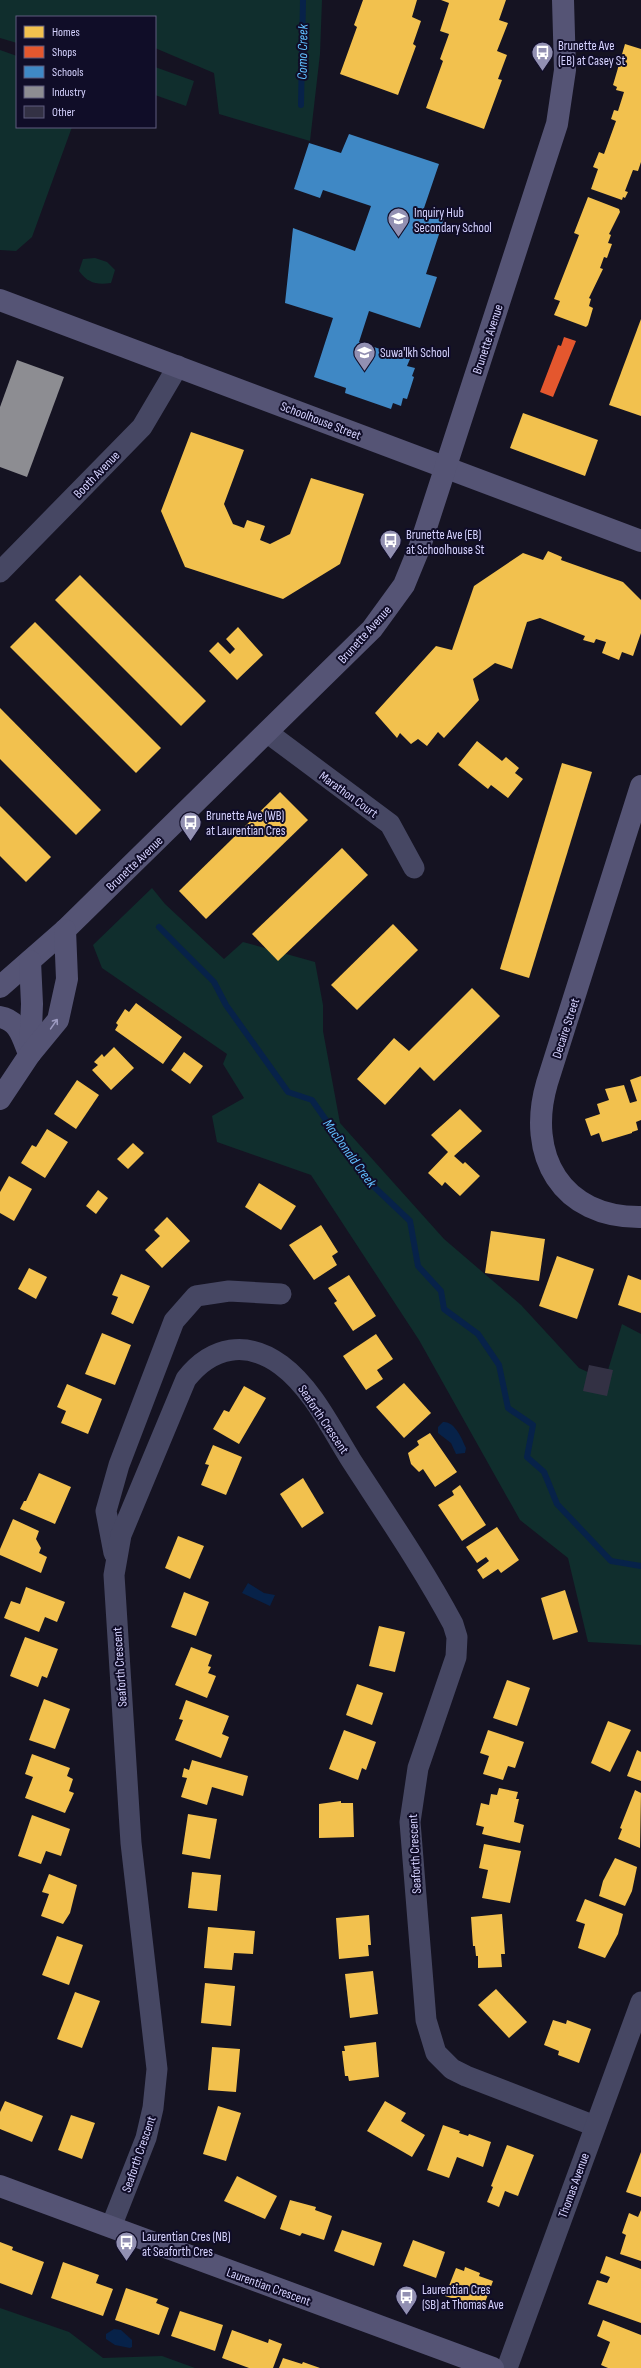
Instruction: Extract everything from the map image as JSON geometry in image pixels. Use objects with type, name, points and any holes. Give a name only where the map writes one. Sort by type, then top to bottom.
[{"type":"main road","name":"Brunette Avenue","points":[[0,987],[65,930],[268,733],[372,629],[396,598],[416,559],[557,124],[565,70],[563,0]]},
{"type":"main road","name":"Schoolhouse Street","points":[[0,300],[445,466],[641,541]]},
{"type":"main road","name":"Decaire Street","points":[[641,786],[547,1083],[540,1124],[540,1136],[547,1159],[558,1179],[572,1195],[585,1204],[604,1212],[621,1216],[641,1217]]},
{"type":"main road","points":[[0,1099],[30,1054],[58,1020],[67,979],[65,930]]},
{"type":"main road","points":[[30,961],[32,1004],[30,1054]]},
{"type":"main road","points":[[0,1017],[8,1018],[17,1026],[30,1054]]},
{"type":"main road","name":"Laurentian Crescent","points":[[0,2186],[493,2368]]},
{"type":"street","name":"Booth Avenue","points":[[0,572],[142,427],[178,366]]},
{"type":"street","name":"Marathon Court","points":[[268,733],[390,824],[414,868]]},
{"type":"street","points":[[115,1558],[106,1511],[119,1465],[174,1321],[196,1296],[229,1291],[281,1294]]},
{"type":"street","name":"Seaforth Crescent","points":[[111,2227],[146,2138],[153,2108],[157,2069],[131,1843],[116,1614],[115,1558],[120,1535],[186,1379],[195,1367],[218,1353],[242,1349],[268,1358],[293,1375],[319,1409],[391,1523],[444,1608],[457,1637],[452,1670],[418,1768],[410,1822],[426,2020],[430,2038],[436,2053],[452,2069],[595,2126]]},
{"type":"street","name":"Thomas Avenue","points":[[507,2368],[641,2002]]},
{"type":"green space","points":[[0,0],[322,0],[320,54],[310,141],[219,114],[214,73],[156,48],[156,16],[16,16],[16,43],[0,38]]},
{"type":"green space","points":[[0,50],[16,56],[16,128],[72,128],[32,237],[16,251],[0,250]]},
{"type":"green space","points":[[156,67],[194,81],[186,106],[156,95]]},
{"type":"green space","points":[[95,258],[107,262],[115,270],[111,283],[101,284],[89,281],[79,271],[83,259]]},
{"type":"green space","points":[[152,888],[165,904],[224,959],[243,942],[315,962],[323,1005],[323,1031],[340,1123],[444,1239],[521,1305],[579,1368],[605,1380],[622,1324],[641,1334],[641,1645],[588,1642],[568,1558],[520,1520],[419,1340],[311,1175],[217,1142],[212,1116],[244,1098],[223,1064],[227,1054],[102,968],[93,945]]},
{"type":"green space","points":[[0,2308],[69,2332],[103,2358],[162,2356],[195,2368],[0,2368]]},
{"type":"water","points":[[443,1422],[451,1424],[458,1431],[466,1448],[465,1453],[456,1454],[451,1443],[438,1433],[438,1427]]},
{"type":"water","points":[[248,1583],[264,1593],[275,1595],[270,1606],[242,1593]]},
{"type":"water","points":[[114,2329],[121,2330],[132,2340],[132,2347],[130,2348],[115,2345],[106,2339],[106,2334]]},
{"type":"building: Homes","points":[[363,0],[417,0],[412,17],[421,21],[413,44],[416,46],[398,95],[340,74],[357,27],[354,25]]},
{"type":"building: Homes","points":[[441,0],[506,0],[499,20],[508,23],[497,51],[507,55],[498,79],[502,80],[484,129],[426,108],[443,61],[440,59],[449,34],[440,31],[449,3]]},
{"type":"building: Homes","points":[[625,44],[641,49],[641,162],[638,171],[633,170],[625,191],[628,192],[622,200],[591,189],[598,169],[593,167],[599,152],[604,154],[616,121],[611,119],[614,110],[618,111],[624,92],[616,90],[617,87],[613,85]]},
{"type":"building: Homes","points":[[588,197],[619,209],[620,212],[609,234],[611,235],[608,243],[612,244],[607,258],[604,257],[600,268],[603,269],[589,298],[591,299],[589,306],[593,308],[586,327],[554,315],[560,301],[554,299],[579,235],[574,233]]},
{"type":"building: Homes","points":[[641,319],[641,416],[609,405]]},
{"type":"building: Homes","points":[[523,413],[598,440],[585,476],[510,448]]},
{"type":"building: Homes","points":[[191,432],[244,450],[224,504],[233,524],[244,528],[247,520],[265,526],[260,540],[270,544],[290,534],[311,478],[364,494],[340,564],[283,599],[185,567],[161,511]]},
{"type":"building: Homes","points":[[548,551],[562,557],[561,560],[623,582],[641,600],[641,633],[633,656],[622,652],[619,660],[602,653],[606,642],[596,639],[594,643],[583,640],[585,636],[540,618],[527,622],[512,669],[495,663],[473,679],[479,700],[444,738],[438,732],[427,746],[418,739],[411,744],[400,733],[397,738],[375,713],[436,646],[452,650],[474,586],[523,553],[543,560]]},
{"type":"building: Homes","points":[[80,575],[206,701],[181,726],[55,600]]},
{"type":"building: Homes","points":[[35,622],[161,748],[136,773],[10,647]]},
{"type":"building: Homes","points":[[238,627],[263,655],[237,680],[209,651],[218,642],[230,654],[235,649],[226,639]]},
{"type":"building: Homes","points":[[0,708],[101,810],[76,835],[0,759]]},
{"type":"building: Homes","points":[[477,741],[502,761],[506,757],[519,768],[515,773],[523,779],[508,798],[491,785],[488,789],[458,765]]},
{"type":"building: Homes","points":[[562,763],[592,772],[529,978],[500,969]]},
{"type":"building: Homes","points":[[280,792],[308,820],[206,919],[179,891]]},
{"type":"building: Homes","points":[[0,806],[51,857],[26,882],[0,856]]},
{"type":"building: Homes","points":[[342,848],[368,875],[278,961],[252,934]]},
{"type":"building: Homes","points":[[393,924],[418,950],[357,1010],[331,985]]},
{"type":"building: Homes","points":[[472,988],[500,1016],[434,1081],[420,1067],[385,1105],[357,1079],[394,1038],[409,1051]]},
{"type":"building: Homes","points":[[136,1003],[182,1037],[163,1064],[115,1030],[118,1025],[116,1023],[125,1009],[129,1012]]},
{"type":"building: Homes","points":[[114,1047],[134,1068],[111,1090],[92,1070],[98,1065],[94,1062],[102,1054],[104,1057]]},
{"type":"building: Homes","points":[[184,1052],[203,1066],[190,1084],[171,1070]]},
{"type":"building: Homes","points":[[641,1076],[641,1120],[636,1122],[638,1130],[602,1142],[599,1133],[591,1136],[585,1119],[600,1114],[597,1104],[609,1100],[605,1089],[624,1085],[630,1103],[637,1101],[630,1080]]},
{"type":"building: Homes","points":[[77,1080],[99,1095],[76,1129],[54,1114]]},
{"type":"building: Homes","points":[[460,1109],[482,1131],[454,1156],[463,1164],[465,1162],[480,1176],[460,1196],[445,1182],[442,1186],[428,1173],[448,1152],[431,1135]]},
{"type":"building: Homes","points":[[47,1129],[68,1142],[45,1178],[21,1163],[32,1145],[36,1147]]},
{"type":"building: Homes","points":[[133,1143],[144,1153],[128,1169],[117,1159]]},
{"type":"building: Homes","points":[[9,1176],[32,1189],[14,1221],[0,1213],[0,1192]]},
{"type":"building: Homes","points":[[259,1183],[296,1206],[281,1230],[245,1207]]},
{"type":"building: Homes","points":[[98,1190],[108,1198],[96,1214],[86,1206]]},
{"type":"building: Homes","points":[[167,1217],[190,1241],[162,1268],[145,1250],[160,1236],[154,1230]]},
{"type":"building: Homes","points":[[321,1225],[338,1252],[332,1256],[337,1265],[314,1280],[289,1245]]},
{"type":"building: Homes","points":[[491,1231],[545,1239],[539,1281],[485,1273]]},
{"type":"building: Homes","points":[[557,1256],[594,1269],[577,1319],[539,1306]]},
{"type":"building: Homes","points":[[29,1268],[47,1277],[36,1299],[18,1289]]},
{"type":"building: Homes","points":[[121,1274],[150,1286],[133,1324],[111,1314],[118,1297],[112,1295]]},
{"type":"building: Homes","points":[[349,1275],[376,1316],[353,1331],[334,1303],[337,1301],[328,1288]]},
{"type":"building: Homes","points":[[628,1275],[641,1280],[641,1313],[618,1305]]},
{"type":"building: Homes","points":[[102,1333],[131,1345],[115,1385],[85,1374]]},
{"type":"building: Homes","points":[[376,1334],[393,1359],[377,1370],[383,1379],[366,1390],[343,1356]]},
{"type":"building: Homes","points":[[404,1383],[431,1413],[404,1438],[376,1407]]},
{"type":"building: Homes","points":[[67,1384],[102,1399],[88,1434],[61,1423],[66,1411],[57,1407]]},
{"type":"building: Homes","points":[[244,1386],[266,1398],[239,1444],[213,1429],[224,1410],[229,1412]]},
{"type":"building: Homes","points":[[430,1433],[457,1472],[435,1487],[423,1469],[419,1472],[411,1464],[408,1453],[419,1445],[417,1441]]},
{"type":"building: Homes","points":[[213,1445],[242,1457],[226,1495],[201,1485],[209,1465],[205,1464]]},
{"type":"building: Homes","points":[[39,1473],[71,1487],[55,1524],[20,1509],[24,1501],[26,1501]]},
{"type":"building: Homes","points":[[303,1478],[324,1513],[302,1528],[280,1494]]},
{"type":"building: Homes","points":[[460,1485],[486,1525],[462,1541],[438,1505],[454,1495],[452,1491]]},
{"type":"building: Homes","points":[[13,1519],[39,1531],[36,1539],[41,1548],[39,1553],[47,1557],[41,1573],[0,1555],[0,1549]]},
{"type":"building: Homes","points":[[497,1527],[519,1560],[501,1573],[498,1569],[483,1579],[477,1570],[489,1561],[486,1557],[477,1563],[466,1547]]},
{"type":"building: Homes","points":[[178,1536],[204,1546],[190,1579],[165,1568]]},
{"type":"building: Homes","points":[[26,1587],[65,1602],[57,1622],[45,1617],[39,1632],[4,1618],[11,1601],[20,1604]]},
{"type":"building: Homes","points":[[565,1590],[578,1632],[553,1640],[541,1598]]},
{"type":"building: Homes","points":[[184,1592],[209,1602],[196,1636],[171,1627]]},
{"type":"building: Homes","points":[[379,1626],[405,1632],[395,1672],[369,1666]]},
{"type":"building: Homes","points":[[25,1637],[58,1649],[47,1678],[42,1676],[38,1687],[10,1676]]},
{"type":"building: Homes","points":[[191,1647],[212,1655],[208,1666],[211,1667],[208,1673],[216,1676],[207,1698],[175,1685]]},
{"type":"building: Homes","points":[[507,1680],[530,1688],[517,1726],[493,1718]]},
{"type":"building: Homes","points":[[357,1684],[383,1693],[372,1725],[346,1715]]},
{"type":"building: Homes","points":[[44,1699],[70,1709],[55,1749],[29,1740]]},
{"type":"building: Homes","points":[[186,1700],[229,1716],[222,1734],[229,1737],[221,1758],[175,1740],[183,1720],[179,1719]]},
{"type":"building: Homes","points":[[608,1721],[631,1730],[610,1772],[591,1763]]},
{"type":"building: Homes","points":[[344,1730],[376,1742],[366,1770],[362,1768],[358,1780],[329,1769]]},
{"type":"building: Homes","points":[[488,1730],[524,1742],[515,1768],[508,1766],[503,1780],[483,1774],[489,1756],[480,1753]]},
{"type":"building: Homes","points":[[637,1750],[641,1752],[641,1781],[627,1776]]},
{"type":"building: Homes","points":[[32,1754],[70,1768],[67,1776],[73,1779],[69,1791],[74,1793],[65,1813],[25,1798],[33,1777],[25,1774]]},
{"type":"building: Homes","points":[[192,1760],[248,1776],[243,1796],[212,1787],[207,1805],[181,1797],[187,1778],[182,1777],[184,1768],[189,1770]]},
{"type":"building: Homes","points":[[499,1788],[518,1792],[516,1799],[519,1799],[514,1822],[524,1825],[520,1843],[482,1834],[484,1827],[476,1825],[481,1803],[489,1805],[491,1794],[497,1795]]},
{"type":"building: Homes","points":[[635,1790],[641,1793],[640,1848],[618,1839],[622,1829],[620,1828]]},
{"type":"building: Homes","points":[[341,1801],[341,1803],[353,1803],[354,1837],[319,1838],[319,1804]]},
{"type":"building: Homes","points":[[188,1814],[217,1819],[210,1859],[182,1854]]},
{"type":"building: Homes","points":[[32,1815],[70,1829],[61,1856],[46,1851],[41,1864],[18,1856]]},
{"type":"building: Homes","points":[[484,1844],[521,1851],[510,1903],[482,1898],[488,1870],[479,1868]]},
{"type":"building: Homes","points":[[615,1858],[637,1867],[632,1891],[625,1906],[599,1896],[603,1881]]},
{"type":"building: Homes","points":[[192,1872],[221,1875],[217,1911],[188,1908]]},
{"type":"building: Homes","points":[[49,1874],[77,1885],[70,1913],[63,1924],[41,1916],[49,1894],[42,1892]]},
{"type":"building: Homes","points":[[585,1899],[623,1914],[618,1934],[605,1958],[578,1948],[585,1924],[576,1921]]},
{"type":"building: Homes","points":[[502,1914],[505,1954],[501,1954],[502,1967],[478,1968],[478,1956],[476,1956],[475,1946],[473,1946],[471,1917]]},
{"type":"building: Homes","points":[[369,1915],[371,1945],[368,1945],[369,1956],[339,1959],[336,1918]]},
{"type":"building: Homes","points":[[208,1927],[255,1931],[253,1954],[234,1953],[232,1970],[204,1968]]},
{"type":"building: Homes","points":[[57,1936],[83,1945],[69,1985],[42,1975]]},
{"type":"building: Homes","points":[[373,1971],[378,2014],[350,2018],[345,1974]]},
{"type":"building: Homes","points":[[205,1983],[235,1986],[231,2026],[201,2023]]},
{"type":"building: Homes","points":[[496,1989],[527,2022],[509,2038],[478,2005]]},
{"type":"building: Homes","points":[[75,1992],[100,2001],[82,2048],[57,2039]]},
{"type":"building: Homes","points":[[553,2020],[566,2024],[567,2020],[591,2029],[579,2063],[558,2055],[559,2051],[544,2045]]},
{"type":"building: Homes","points":[[376,2042],[379,2077],[349,2081],[348,2076],[345,2076],[342,2051],[345,2051],[344,2046]]},
{"type":"building: Homes","points":[[212,2047],[240,2049],[236,2092],[208,2090]]},
{"type":"building: Homes","points":[[5,2101],[43,2116],[32,2142],[0,2129],[0,2112]]},
{"type":"building: Homes","points":[[385,2101],[406,2113],[401,2121],[425,2135],[412,2157],[367,2131]]},
{"type":"building: Homes","points":[[218,2106],[241,2113],[226,2161],[203,2154]]},
{"type":"building: Homes","points":[[71,2115],[95,2123],[82,2159],[58,2150]]},
{"type":"building: Homes","points":[[443,2125],[460,2131],[459,2133],[468,2136],[469,2134],[491,2142],[483,2167],[457,2157],[449,2178],[427,2170]]},
{"type":"building: Homes","points":[[507,2145],[534,2155],[518,2196],[505,2191],[499,2207],[487,2202],[493,2187],[491,2186]]},
{"type":"building: Homes","points":[[641,2152],[641,2197],[626,2192]]},
{"type":"building: Homes","points":[[237,2176],[277,2196],[265,2219],[224,2201]]},
{"type":"building: Homes","points":[[290,2200],[316,2207],[315,2210],[332,2216],[324,2240],[302,2233],[300,2236],[280,2229]]},
{"type":"building: Homes","points":[[641,2210],[641,2261],[620,2254],[626,2235],[622,2233],[629,2213],[638,2217]]},
{"type":"building: Homes","points":[[342,2230],[382,2243],[374,2266],[334,2251]]},
{"type":"building: Homes","points":[[413,2240],[445,2252],[436,2278],[403,2266]]},
{"type":"building: Homes","points":[[0,2242],[13,2247],[12,2250],[44,2262],[32,2295],[0,2283]]},
{"type":"building: Homes","points":[[606,2256],[641,2269],[641,2323],[588,2304],[597,2280],[607,2283],[610,2277],[600,2273]]},
{"type":"building: Homes","points":[[63,2262],[99,2275],[96,2283],[113,2289],[103,2316],[51,2298]]},
{"type":"building: Homes","points":[[465,2267],[480,2273],[479,2276],[493,2281],[483,2308],[445,2296],[456,2268],[464,2271]]},
{"type":"building: Homes","points":[[126,2288],[158,2299],[156,2303],[169,2308],[159,2335],[115,2320]]},
{"type":"building: Homes","points":[[180,2311],[223,2325],[215,2351],[171,2336]]},
{"type":"building: Homes","points":[[603,2320],[641,2335],[641,2368],[608,2368],[601,2365],[610,2342],[597,2336]]},
{"type":"building: Homes","points":[[232,2330],[268,2343],[269,2339],[282,2344],[273,2368],[249,2368],[222,2358]]},
{"type":"building: Homes","points":[[283,2358],[302,2364],[303,2362],[320,2368],[279,2368]]},
{"type":"building: Shops","points":[[564,337],[576,341],[553,397],[540,392],[558,345],[561,346]]},
{"type":"building: Schools","name":"Inquiry Hub Secondary School","points":[[349,134],[439,164],[423,211],[444,219],[426,274],[437,277],[420,328],[369,311],[359,342],[410,359],[407,366],[415,368],[412,376],[414,377],[407,399],[403,398],[401,406],[393,403],[391,409],[345,393],[346,388],[314,377],[333,318],[285,303],[293,228],[355,251],[371,206],[323,190],[320,198],[294,189],[309,143],[341,153]]},
{"type":"building: Industry","points":[[17,360],[64,377],[27,477],[0,467],[0,407]]},
{"type":"building: Other","points":[[589,1365],[613,1370],[607,1396],[583,1391]]},
{"type":"waterway","name":"Como Creek","points":[[301,105],[303,0]]},
{"type":"waterway","name":"MacDonald Creek","points":[[159,927],[214,982],[226,1005],[288,1092],[312,1100],[369,1182],[410,1221],[418,1266],[441,1291],[444,1309],[478,1334],[499,1365],[508,1408],[533,1425],[527,1457],[544,1472],[557,1504],[611,1561],[641,1566]]},
{"type":"place","name":"Brunette Ave (EB) at Casey St","points":[[542,72]]},
{"type":"place","name":"Inquiry Hub Secondary School","points":[[398,238]]},
{"type":"place","name":"Suwa'lkh School","points":[[364,372]]},
{"type":"place","name":"Brunette Ave (EB) at Schoolhouse St","points":[[391,560]]},
{"type":"place","name":"Brunette Ave (WB) at Laurentian Cres","points":[[191,842]]},
{"type":"place","name":"Laurentian Cres (NB) at Seaforth Cres","points":[[126,2262]]},
{"type":"place","name":"Laurentian Cres (SB) at Thomas Ave","points":[[406,2316]]}]
